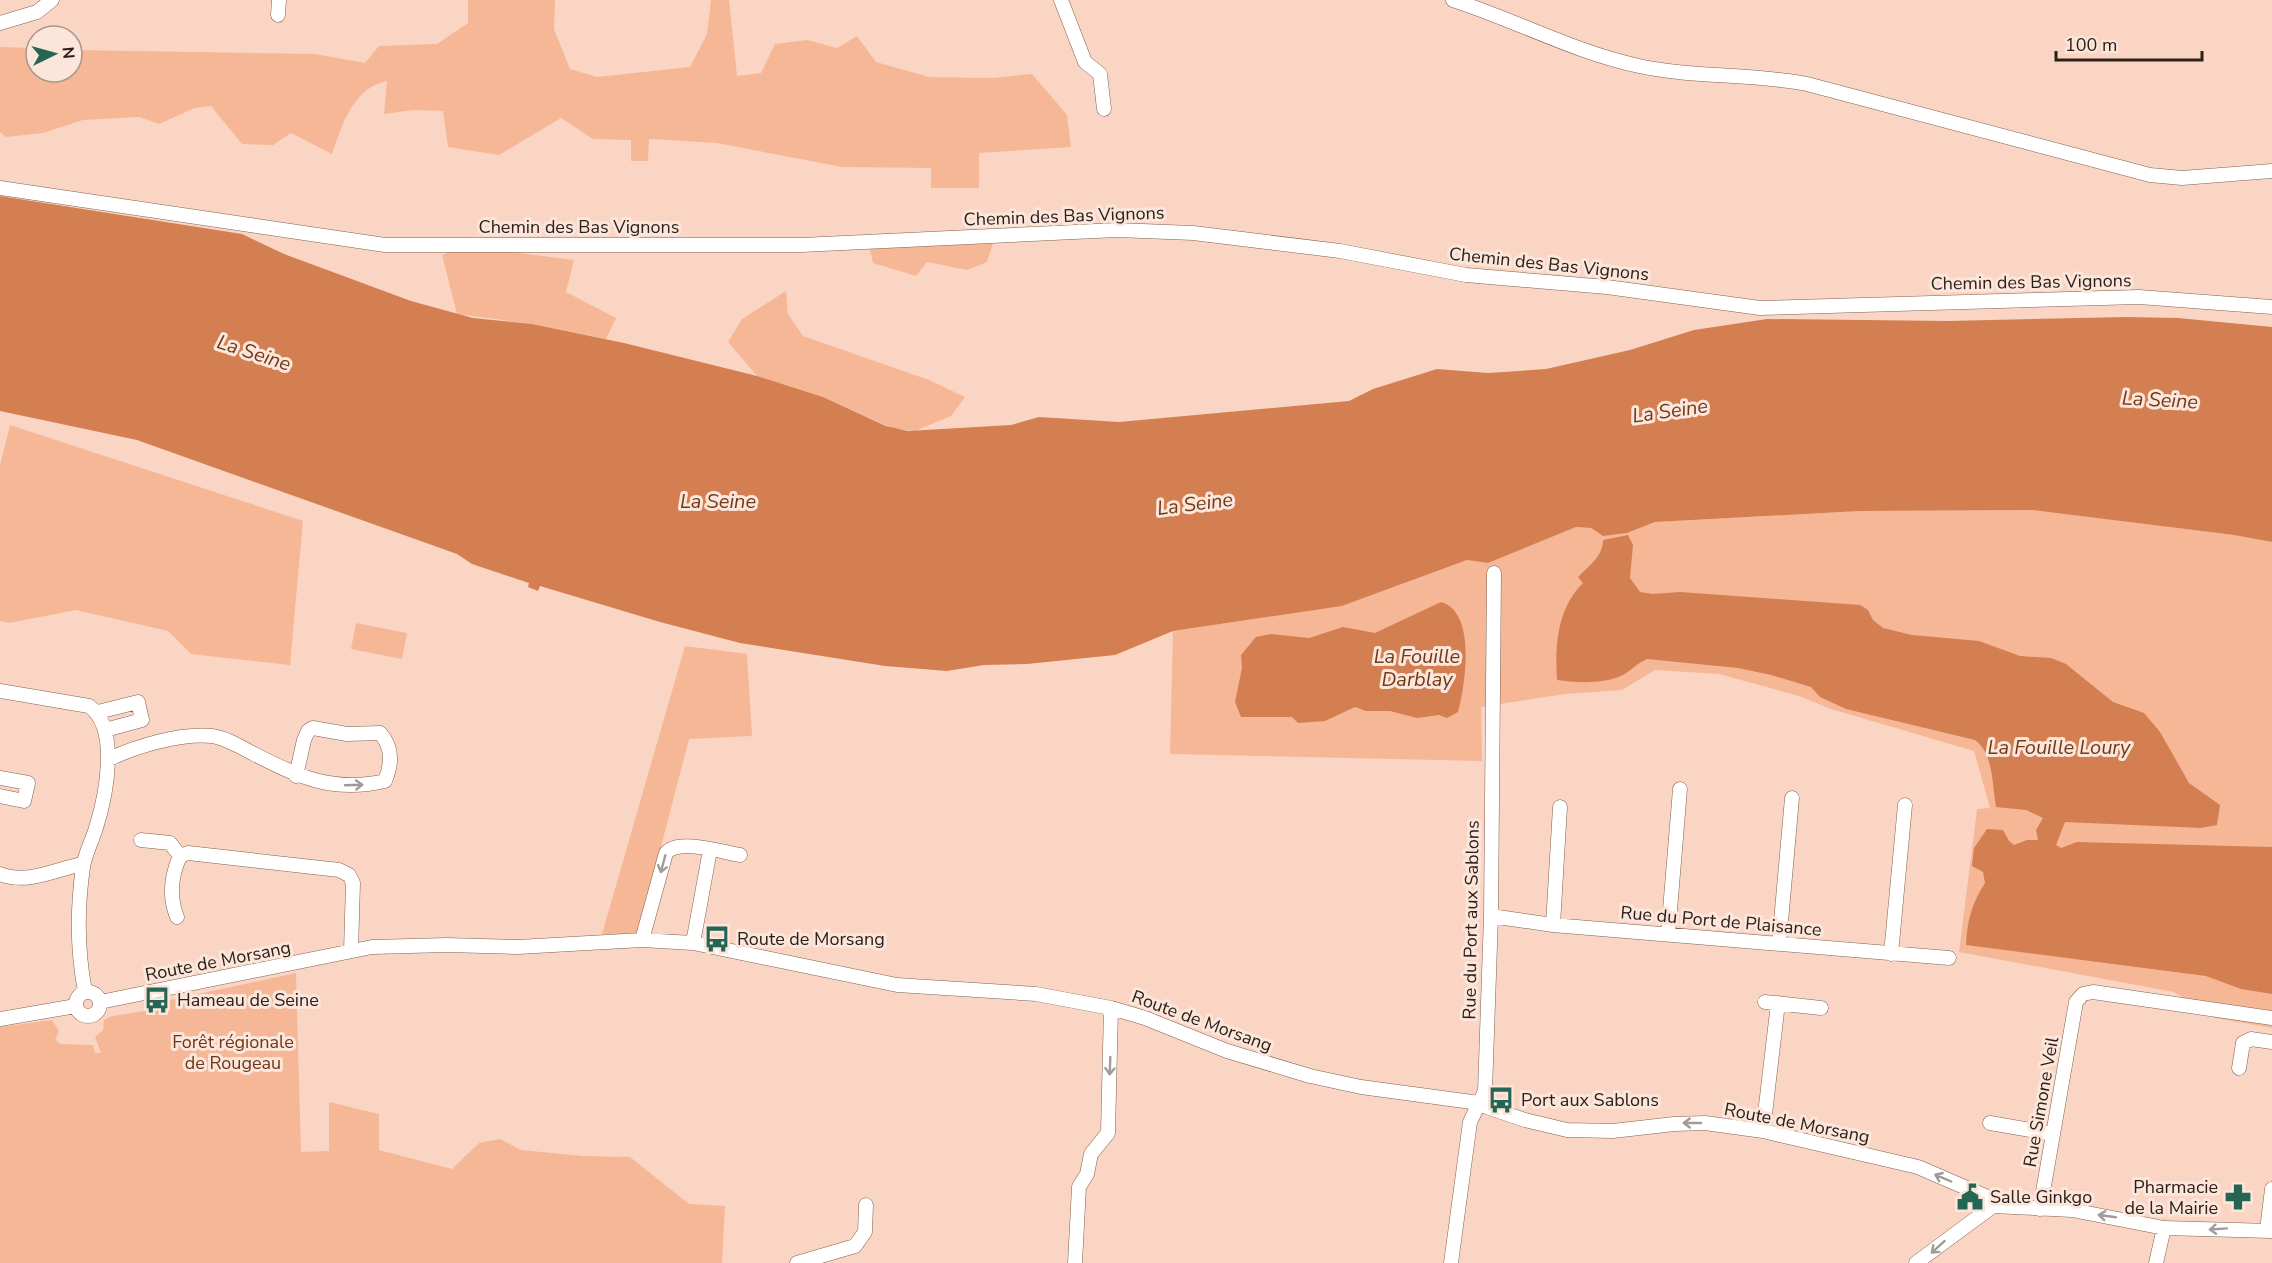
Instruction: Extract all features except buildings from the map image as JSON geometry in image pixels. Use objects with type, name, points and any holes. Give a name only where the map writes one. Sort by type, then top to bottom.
[{"type":"street","points":[[0,23],[37,12],[52,0]]},
{"type":"street","points":[[278,15],[279,0]]},
{"type":"street","points":[[1061,0],[1084,62],[1100,74],[1104,109]]},
{"type":"street","points":[[1453,0],[1567,43],[1638,66],[1771,77],[1807,84],[2150,176],[2182,178],[2272,171]]},
{"type":"street","name":"Chemin des Bas Vignons","points":[[0,188],[385,245],[801,245],[1117,230],[1165,230],[1340,251],[1466,275],[1606,287],[1760,308],[2139,297],[2272,307]]},
{"type":"street","name":"Rue du Port aux Sablons","points":[[1451,1263],[1470,1122],[1480,1106],[1485,1091],[1491,916],[1494,573]]},
{"type":"street","points":[[0,691],[89,706],[98,712],[105,730],[109,759],[97,824],[83,864],[78,932],[86,992]]},
{"type":"street","points":[[98,712],[138,702],[142,720],[105,730]]},
{"type":"street","points":[[109,759],[178,738],[214,736],[296,776],[324,784],[341,785],[385,781],[390,768],[386,740],[380,733],[347,734],[313,728],[308,731],[304,740],[296,776]]},
{"type":"street","points":[[0,778],[28,783],[24,801],[0,796]]},
{"type":"street","points":[[1668,934],[1680,789]]},
{"type":"street","points":[[1779,944],[1792,798]]},
{"type":"street","points":[[1892,954],[1905,805]]},
{"type":"street","points":[[1553,925],[1560,807]]},
{"type":"street","points":[[141,840],[170,843],[180,856]]},
{"type":"street","points":[[642,940],[668,851],[681,845],[740,855]]},
{"type":"street","points":[[693,943],[710,850]]},
{"type":"street","points":[[177,916],[171,902],[175,867],[180,856],[188,853],[339,870],[349,874],[352,883],[351,951]]},
{"type":"street","points":[[0,874],[10,878],[30,878],[83,864]]},
{"type":"street","name":"Rue du Port de Plaisance","points":[[1491,916],[1553,925],[1949,958]]},
{"type":"street","name":"Route de Morsang","points":[[100,1002],[372,947],[447,945],[518,947],[642,940],[693,943],[897,985],[1036,994],[1111,1008],[1145,1018],[1227,1051],[1310,1076],[1361,1087],[1448,1097],[1567,1130],[1613,1131],[1705,1123],[1763,1131],[1918,1167],[1986,1196],[1993,1206]]},
{"type":"street","points":[[86,992],[96,995],[100,1002],[99,1009],[90,1016],[79,1013],[76,998],[86,992]]},
{"type":"street","name":"Rue Simone Veil","points":[[2040,1209],[2076,1002],[2083,994],[2093,992],[2272,1018]]},
{"type":"street","points":[[1763,1131],[1771,1002],[1821,1008]]},
{"type":"street","points":[[0,1019],[76,1006]]},
{"type":"street","points":[[1075,1263],[1079,1187],[1087,1174],[1091,1154],[1108,1132],[1111,1008]]},
{"type":"street","points":[[2239,1068],[2243,1042],[2251,1039],[2272,1042]]},
{"type":"street","points":[[1990,1123],[2053,1134]]},
{"type":"street","points":[[1917,1263],[1993,1206],[2106,1215],[2164,1228],[2270,1231],[2272,1189]]},
{"type":"street","points":[[797,1263],[855,1246],[865,1232],[866,1205]]},
{"type":"street","points":[[2156,1263],[2164,1228]]},
{"type":"green space","points":[[468,0],[555,0],[554,29],[570,69],[597,77],[690,67],[707,34],[711,0],[729,0],[737,76],[761,73],[775,44],[807,40],[837,48],[857,36],[876,62],[929,77],[992,78],[1032,74],[1067,115],[1071,147],[979,153],[979,188],[931,188],[931,168],[842,167],[717,143],[649,139],[648,161],[631,161],[631,140],[593,139],[561,118],[499,155],[448,147],[443,111],[413,110],[384,114],[387,81],[365,91],[350,109],[332,154],[291,133],[273,145],[242,144],[211,106],[195,108],[159,124],[139,117],[83,120],[43,133],[6,137],[0,132],[0,47],[24,48],[24,84],[84,84],[84,50],[315,54],[365,63],[379,46],[437,44],[468,23]]},
{"type":"green space","points":[[994,240],[987,262],[967,270],[927,262],[916,276],[873,263],[869,246]]},
{"type":"green space","points":[[465,246],[574,260],[566,292],[616,318],[606,339],[532,324],[457,314],[442,255]]},
{"type":"green space","points":[[786,291],[788,314],[803,336],[929,380],[965,397],[951,416],[915,431],[892,428],[823,397],[757,376],[728,342],[742,319]]},
{"type":"green space","points":[[10,425],[303,521],[290,665],[191,654],[168,631],[76,610],[9,623],[0,621],[0,465]]},
{"type":"green space","points":[[2031,510],[2234,535],[2272,542],[2272,1028],[2215,1018],[2174,992],[1959,952],[1977,809],[1990,808],[1974,751],[1831,709],[1799,696],[1719,674],[1655,670],[1622,690],[1565,694],[1481,707],[1482,761],[1170,754],[1173,631],[1342,606],[1467,560],[1488,563],[1576,527],[1591,528],[1603,536],[1627,533],[1655,522],[1860,511]]},
{"type":"green space","points":[[356,623],[407,633],[402,659],[351,649]]},
{"type":"green space","points":[[685,646],[747,654],[752,736],[689,739],[638,935],[602,934]]},
{"type":"green space","name":"Forêt régionale de Rougeau","points":[[296,973],[301,1152],[329,1151],[329,1102],[379,1114],[379,1150],[452,1169],[479,1143],[500,1139],[521,1150],[583,1156],[630,1157],[689,1204],[725,1206],[722,1263],[0,1263],[0,1027],[52,1020],[59,1031],[55,1040],[61,1044],[93,1045],[95,1053],[101,1053],[95,1037],[103,1030],[104,1020],[112,1016],[151,1010],[156,1003]]},
{"type":"water","name":"La Seine","points":[[0,196],[242,234],[284,254],[411,301],[473,318],[532,324],[624,343],[757,376],[823,397],[886,426],[908,431],[1011,425],[1039,417],[1119,422],[1349,401],[1373,389],[1437,369],[1488,373],[1546,369],[1630,350],[1694,330],[1767,319],[1948,321],[2126,317],[2178,318],[2272,327],[2272,542],[2234,535],[2031,510],[1860,511],[1655,522],[1627,533],[1603,536],[1591,528],[1576,527],[1488,563],[1467,560],[1342,606],[1173,631],[1115,655],[1027,664],[984,665],[947,671],[885,666],[740,643],[540,586],[538,591],[528,587],[529,583],[472,564],[457,554],[137,440],[0,411]]},
{"type":"water","name":"La Fouille Loury","points":[[1628,535],[1633,545],[1630,578],[1640,592],[1653,594],[1680,592],[1860,605],[1868,610],[1873,620],[1883,628],[1912,635],[1979,641],[2020,656],[2051,658],[2066,664],[2113,702],[2144,713],[2160,732],[2189,783],[2220,805],[2217,825],[2201,828],[2065,822],[2056,845],[2061,848],[2077,842],[2272,847],[2272,994],[2241,989],[2206,976],[1966,945],[1971,912],[1985,883],[1983,872],[1972,866],[1974,848],[1987,829],[2003,830],[2014,845],[2027,840],[2038,840],[2036,830],[2043,818],[2026,810],[1996,807],[1989,762],[1986,753],[1975,740],[1846,709],[1820,697],[1811,687],[1738,668],[1647,659],[1623,675],[1608,680],[1582,682],[1557,680],[1557,641],[1568,604],[1583,583],[1578,577],[1598,556],[1603,540]]},
{"type":"water","name":"La Fouille Darblay","points":[[1441,602],[1452,609],[1460,620],[1464,634],[1465,668],[1458,712],[1447,718],[1439,715],[1417,718],[1390,711],[1366,711],[1355,707],[1325,721],[1298,723],[1292,717],[1241,717],[1235,702],[1242,668],[1241,655],[1256,637],[1271,634],[1309,638],[1343,627],[1375,633]]},
{"type":"place","name":"Route de Morsang","points":[[717,939]]},
{"type":"place","name":"Hameau de Seine","points":[[157,1000]]},
{"type":"place","name":"Port aux Sablons","points":[[1501,1100]]},
{"type":"place","name":"Salle Ginkgo","points":[[1970,1197]]},
{"type":"place","name":"Pharmacie de la Mairie","points":[[2238,1197]]}]
